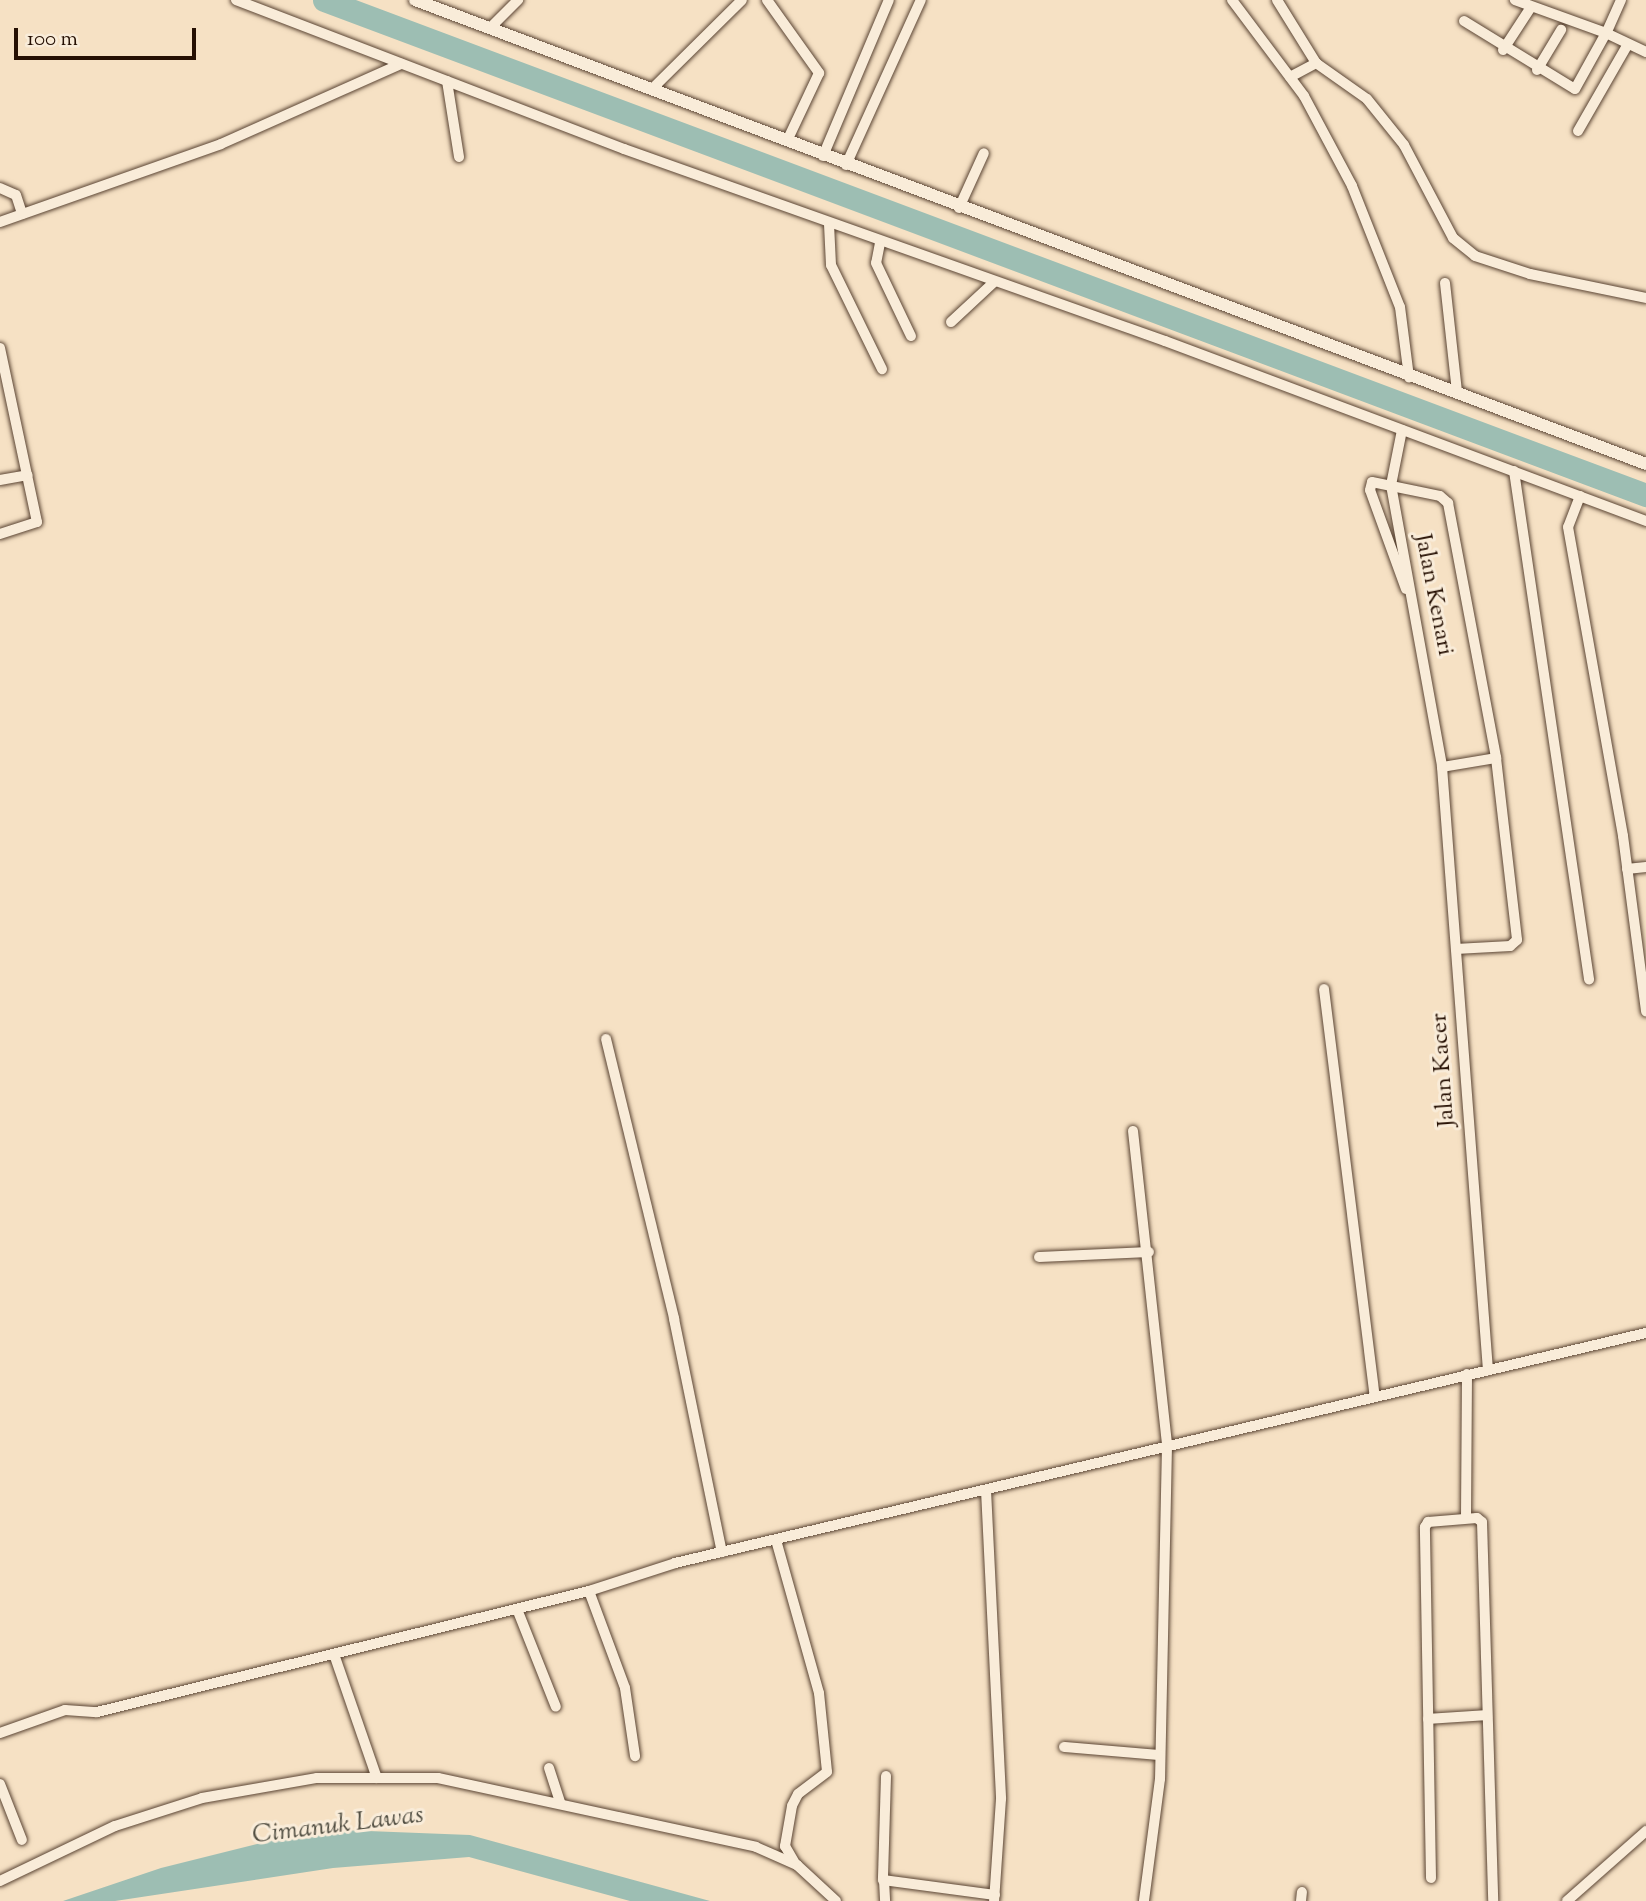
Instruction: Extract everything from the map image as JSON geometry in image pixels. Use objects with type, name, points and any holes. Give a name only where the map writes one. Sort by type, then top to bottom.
[{"type":"street","points":[[236,0],[880,243],[1402,430],[1646,521]]},
{"type":"street","points":[[415,0],[653,88],[959,208],[1646,464]]},
{"type":"street","points":[[490,28],[518,0]]},
{"type":"street","points":[[653,88],[742,0]]},
{"type":"street","points":[[767,0],[820,73],[787,141]]},
{"type":"street","points":[[835,160],[888,0]]},
{"type":"street","points":[[835,160],[921,0]]},
{"type":"street","points":[[1232,0],[1290,77],[1381,250],[1400,307],[1409,377]]},
{"type":"street","points":[[1277,0],[1316,63],[1343,78],[1381,114],[1462,248],[1530,274],[1646,298]]},
{"type":"street","points":[[1514,0],[1644,49]]},
{"type":"street","points":[[1464,21],[1503,50],[1575,89],[1620,0]]},
{"type":"street","points":[[1503,50],[1531,7]]},
{"type":"street","points":[[1537,70],[1561,30]]},
{"type":"street","points":[[1578,131],[1628,44]]},
{"type":"street","points":[[1290,77],[1316,63]]},
{"type":"street","points":[[0,222],[221,144],[401,64]]},
{"type":"street","points":[[446,81],[458,157]]},
{"type":"street","points":[[959,208],[984,153]]},
{"type":"street","points":[[0,188],[16,195],[22,214]]},
{"type":"street","points":[[829,224],[831,265],[882,369]]},
{"type":"street","points":[[880,243],[876,263],[911,337]]},
{"type":"street","points":[[951,322],[994,282]]},
{"type":"street","points":[[1445,282],[1457,392]]},
{"type":"street","points":[[0,348],[29,475],[36,524],[0,534]]},
{"type":"street","name":"Jalan Kenari","points":[[1402,430],[1391,485],[1442,767]]},
{"type":"street","points":[[1514,471],[1588,979]]},
{"type":"street","points":[[0,480],[29,475]]},
{"type":"street","points":[[1418,624],[1370,485],[1391,485],[1440,496],[1448,503],[1496,758],[1517,940],[1510,946],[1456,949]]},
{"type":"street","points":[[1580,496],[1568,527],[1627,869],[1646,1011]]},
{"type":"street","points":[[1442,767],[1496,758]]},
{"type":"street","name":"Jalan Kacer","points":[[1442,767],[1488,1370]]},
{"type":"street","points":[[1627,869],[1646,867]]},
{"type":"street","points":[[1324,989],[1375,1396]]},
{"type":"street","points":[[606,1039],[674,1319],[722,1552]]},
{"type":"street","points":[[1133,1131],[1149,1252],[1167,1446],[1160,1755],[1144,1901]]},
{"type":"street","points":[[1039,1257],[1149,1252]]},
{"type":"street","points":[[0,1719],[2,1732],[65,1710],[97,1712],[589,1591],[722,1552],[1646,1333]]},
{"type":"street","points":[[1466,1518],[1467,1374]]},
{"type":"street","points":[[884,1880],[995,1898],[1000,1799],[986,1490]]},
{"type":"street","points":[[1431,1878],[1425,1527],[1428,1522],[1466,1518],[1482,1521],[1493,1901]]},
{"type":"street","points":[[776,1540],[819,1693],[827,1772],[798,1794],[792,1806],[785,1846],[797,1865],[836,1901]]},
{"type":"street","points":[[589,1591],[625,1688],[635,1756]]},
{"type":"street","points":[[517,1609],[556,1707]]},
{"type":"street","points":[[334,1654],[377,1778]]},
{"type":"street","points":[[1428,1719],[1488,1715]]},
{"type":"street","points":[[1064,1747],[1160,1755]]},
{"type":"street","points":[[549,1768],[560,1802]]},
{"type":"street","points":[[885,1901],[886,1776]]},
{"type":"street","points":[[0,1881],[116,1826],[202,1798],[317,1779],[438,1778],[560,1802],[756,1847],[797,1865]]},
{"type":"street","points":[[0,1784],[22,1840]]},
{"type":"street","points":[[1567,1901],[1646,1831]]},
{"type":"water","points":[[317,1829],[470,1835],[710,1901],[630,1901],[469,1857],[333,1868],[115,1901],[63,1901],[161,1868]]},
{"type":"waterway","points":[[324,0],[1646,495]]},
{"type":"water label","name":"Cimanuk Lawas","points":[[338,1826]]}]
